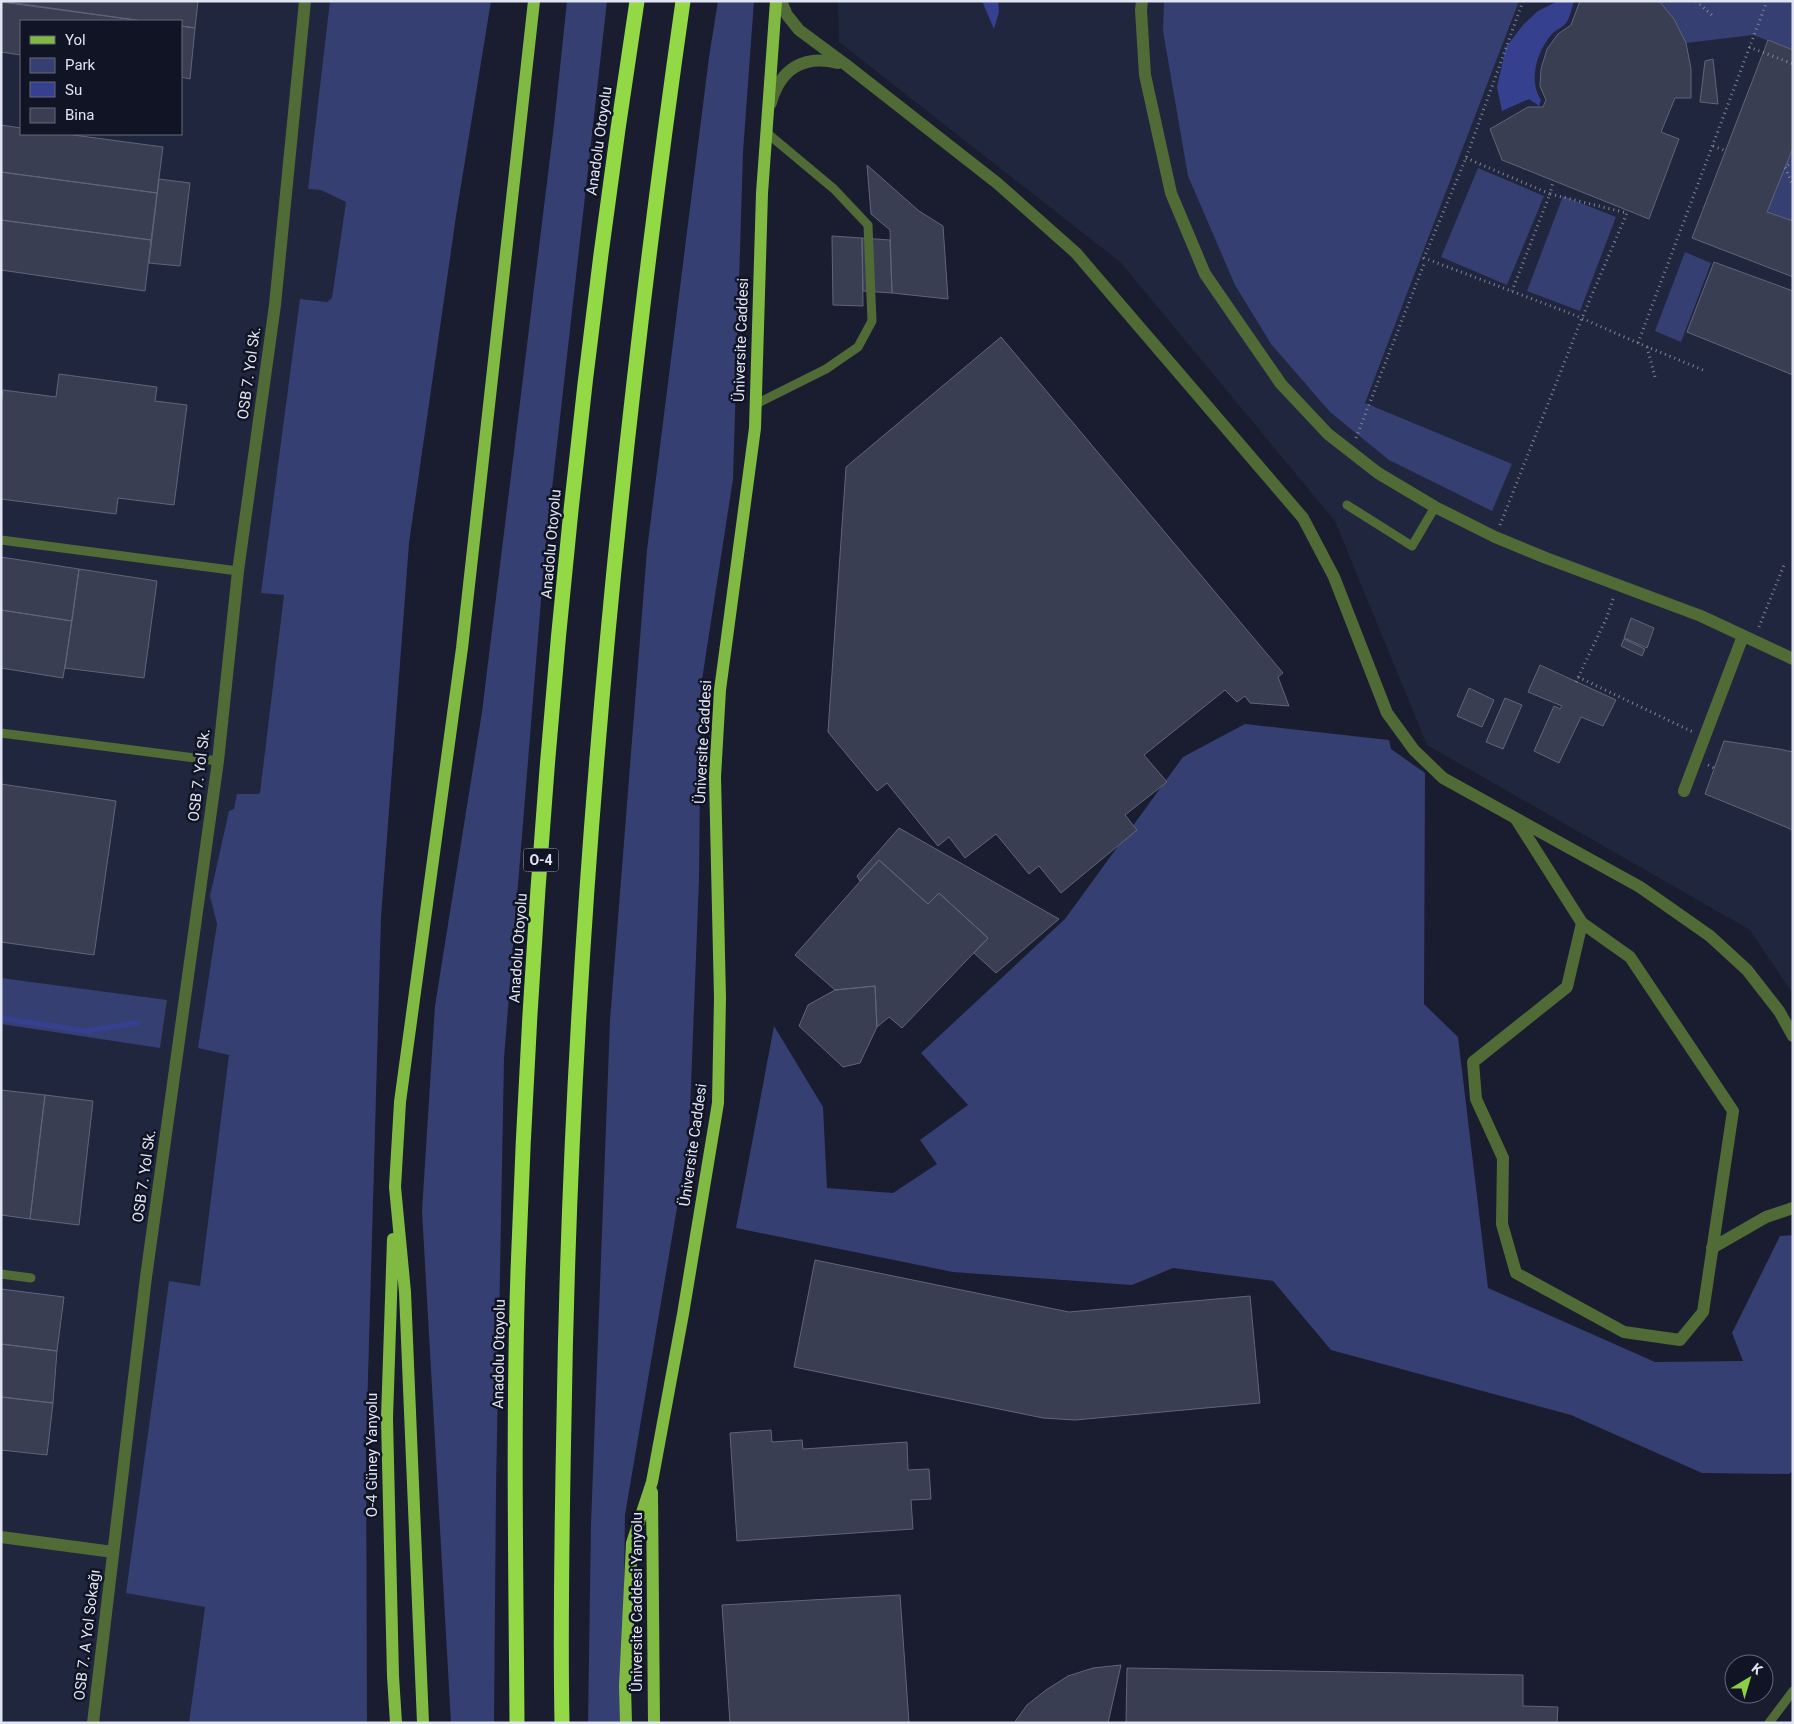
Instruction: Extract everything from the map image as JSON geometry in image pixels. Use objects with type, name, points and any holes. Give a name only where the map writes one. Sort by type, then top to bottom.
[{"type":"highway","name":"Anadolu Otoyolu","points":[[517,1723],[515,1448],[518,1275],[526,1106],[546,782],[579,429],[617,130],[637,1]]},
{"type":"highway","points":[[562,1723],[563,1481],[567,1266],[579,1009],[597,750],[628,427],[649,246],[682,1]]},
{"type":"main road","points":[[523,1],[530,36]]},
{"type":"main road","points":[[423,1723],[405,1292],[395,1187],[400,1102],[462,648],[534,1]]},
{"type":"main road","name":"Üniversite Caddesi","points":[[652,1482],[683,1314],[718,1102],[720,998],[715,777],[720,690],[755,428],[762,193],[776,1]]},
{"type":"main road","name":"O-4 Güney Yanyolu","points":[[395,1187],[387,1418],[393,1676],[396,1723]]},
{"type":"main road","points":[[626,1723],[625,1686],[632,1543],[652,1482]]},
{"type":"main road","name":"Üniversite Caddesi Yanyolu","points":[[652,1482],[654,1723]]},
{"type":"street","name":"OSB 7. Yol Sk.","points":[[113,1552],[146,1277],[218,761],[238,571],[275,305],[305,1]]},
{"type":"street","points":[[781,1],[787,15],[799,30],[997,184],[1076,253],[1303,518],[1334,577],[1387,712],[1414,750],[1443,778],[1640,888],[1710,936],[1747,970],[1779,1011],[1793,1036]]},
{"type":"street","points":[[1142,1],[1140,10],[1145,75],[1171,193],[1205,274],[1281,384],[1328,434],[1378,473],[1434,507],[1495,537],[1701,616],[1793,660]]},
{"type":"street","points":[[768,117],[775,89],[786,73],[803,62],[824,59],[845,64]]},
{"type":"street","points":[[1684,791],[1704,738],[1749,639]]},
{"type":"street","points":[[1516,819],[1582,923],[1630,957],[1733,1111],[1703,1312],[1680,1340],[1624,1332],[1516,1273],[1502,1224],[1503,1158],[1476,1099],[1473,1062],[1567,987],[1582,923]]},
{"type":"street","points":[[1712,1248],[1766,1217],[1793,1208]]},
{"type":"street","points":[[1,1537],[113,1552]]},
{"type":"street","name":"OSB 7. A Yol Sokağı","points":[[93,1723],[113,1552]]},
{"type":"lane","points":[[756,404],[826,369],[858,347],[872,321],[868,225],[834,189],[767,133]]},
{"type":"lane","points":[[1347,505],[1412,546],[1434,507]]},
{"type":"lane","points":[[1,540],[238,571]]},
{"type":"lane","points":[[1,733],[218,761]]},
{"type":"lane","points":[[1,1274],[32,1278]]},
{"type":"lane","points":[[1769,1723],[1793,1691]]},
{"type":"path","points":[[1523,1],[1466,158],[1424,258],[1582,318],[1703,370]]},
{"type":"path","points":[[1696,1],[1712,16]]},
{"type":"path","points":[[1638,343],[1713,146],[1765,2]]},
{"type":"path","points":[[1748,47],[1793,64]]},
{"type":"path","points":[[1713,146],[1726,151]]},
{"type":"path","points":[[1466,158],[1550,194],[1626,213],[1495,537]]},
{"type":"path","points":[[1793,162],[1785,167],[1793,186]]},
{"type":"path","points":[[1512,292],[1553,182]]},
{"type":"path","points":[[1351,452],[1424,264]]},
{"type":"path","points":[[1647,347],[1655,377]]},
{"type":"path","points":[[1749,639],[1784,565]]},
{"type":"path","points":[[1576,682],[1607,617]]},
{"type":"path","points":[[1578,677],[1704,738]]},
{"type":"shaded area","points":[[1,1],[457,1],[456,216],[409,543],[381,917],[366,1448],[367,1723],[1,1723]]},
{"type":"shaded area","points":[[838,1],[1793,1],[1793,994],[1750,930],[1427,745],[1335,521],[1120,262],[839,42]]},
{"type":"green space","points":[[330,1],[491,1],[456,216],[409,543],[381,917],[366,1448],[367,1723],[189,1723],[205,1607],[126,1593],[169,1281],[200,1286],[229,1055],[198,1048],[217,924],[210,896],[229,811],[234,809],[237,794],[260,793],[284,595],[261,593],[300,299],[327,302],[332,298],[346,202],[321,190],[308,189]]},
{"type":"green space","points":[[567,1],[607,1],[545,551],[504,1058],[496,1489],[494,1723],[451,1723],[422,1211],[435,1006],[482,712],[554,125]]},
{"type":"green space","points":[[718,1],[754,1],[743,152],[733,479],[701,686],[699,879],[689,1137],[625,1515],[622,1723],[588,1723],[591,1524],[610,1020],[647,550],[709,57]]},
{"type":"green space","points":[[1164,1],[1519,1],[1365,403],[1512,464],[1492,511],[1389,460],[1330,412],[1271,344],[1235,285],[1188,176],[1163,31]]},
{"type":"green space","points":[[1659,1],[1793,1],[1793,50],[1753,35],[1686,43],[1674,19]]},
{"type":"green space","points":[[1793,148],[1793,221],[1767,212]]},
{"type":"green space","points":[[1478,168],[1544,196],[1507,285],[1441,257]]},
{"type":"green space","points":[[1563,196],[1616,217],[1580,311],[1527,291]]},
{"type":"green space","points":[[1685,252],[1711,263],[1681,342],[1655,331]]},
{"type":"green space","points":[[1245,724],[1389,740],[1391,749],[1425,773],[1424,1004],[1458,1037],[1488,1288],[1655,1362],[1743,1361],[1732,1333],[1780,1236],[1793,1235],[1793,1471],[1789,1474],[1702,1473],[1571,1415],[1331,1350],[1273,1281],[1173,1268],[1132,1285],[953,1272],[736,1228],[774,1026],[823,1107],[827,1188],[893,1193],[937,1164],[920,1140],[968,1105],[921,1053],[1065,919],[1183,757]]},
{"type":"green space","points":[[1,978],[167,1000],[160,1048],[1,1024]]},
{"type":"water","points":[[982,1],[998,1],[999,12],[994,29]]},
{"type":"water","points":[[1558,1],[1574,1],[1567,21],[1551,35],[1538,58],[1535,84],[1541,100],[1539,106],[1529,99],[1502,111],[1497,87],[1506,47],[1523,25],[1538,11]]},
{"type":"building","points":[[1,1],[198,1],[195,28],[182,26],[182,20],[136,20]]},
{"type":"building","points":[[1580,1],[1659,1],[1674,19],[1686,43],[1691,69],[1691,98],[1675,98],[1661,132],[1679,139],[1649,219],[1502,160],[1490,129],[1528,107],[1543,107],[1546,100],[1540,86],[1541,69],[1547,49],[1558,34],[1571,25]]},
{"type":"building","points":[[1,2],[136,20],[20,20],[20,55],[1,52]]},
{"type":"building","points":[[182,26],[195,28],[190,79],[182,77]]},
{"type":"building","points":[[1768,40],[1793,50],[1793,148],[1767,212],[1793,221],[1793,277],[1692,238]]},
{"type":"building","points":[[1713,59],[1718,104],[1700,102],[1705,61]]},
{"type":"building","points":[[1,125],[20,128],[20,135],[73,135],[163,147],[157,193],[1,172]]},
{"type":"building","points":[[867,165],[919,211],[943,226],[948,299],[892,293],[890,230],[871,214]]},
{"type":"building","points":[[1,172],[157,193],[151,240],[1,220]]},
{"type":"building","points":[[159,179],[190,183],[180,266],[149,263]]},
{"type":"building","points":[[1,220],[151,240],[145,291],[1,270]]},
{"type":"building","points":[[832,236],[862,238],[863,306],[833,305]]},
{"type":"building","points":[[862,238],[890,240],[892,293],[863,291]]},
{"type":"building","points":[[1714,262],[1793,291],[1793,375],[1687,332]]},
{"type":"building","points":[[1001,337],[1283,673],[1278,677],[1289,706],[1250,703],[1245,696],[1237,702],[1225,690],[1144,755],[1167,782],[1125,815],[1137,830],[1061,893],[1039,866],[1029,874],[996,834],[965,858],[949,837],[938,846],[887,783],[877,791],[828,732],[846,467]]},
{"type":"building","points":[[59,374],[157,387],[155,401],[187,405],[174,505],[118,498],[116,514],[1,499],[1,405],[3,390],[56,397]]},
{"type":"building","points":[[1,557],[79,569],[72,621],[1,610]]},
{"type":"building","points":[[79,569],[157,581],[144,678],[65,668]]},
{"type":"building","points":[[1,610],[72,621],[63,678],[1,668]]},
{"type":"building","points":[[1631,618],[1654,628],[1647,648],[1624,638]]},
{"type":"building","points":[[1624,639],[1645,649],[1642,656],[1621,646]]},
{"type":"building","points":[[1540,665],[1616,700],[1603,726],[1581,717],[1559,763],[1534,751],[1554,706],[1560,709],[1562,706],[1528,692]]},
{"type":"building","points":[[1469,688],[1494,700],[1482,727],[1457,716]]},
{"type":"building","points":[[1505,698],[1522,705],[1503,749],[1486,742]]},
{"type":"building","points":[[1724,741],[1793,752],[1793,830],[1705,794]]},
{"type":"building","points":[[1,784],[116,801],[94,955],[1,942]]},
{"type":"building","points":[[899,828],[1059,919],[996,973],[974,953],[988,938],[939,893],[928,904],[879,860],[860,881],[857,876]]},
{"type":"building","points":[[879,860],[928,904],[939,893],[988,938],[902,1028],[889,1017],[877,1027],[875,986],[835,990],[795,955]]},
{"type":"building","points":[[875,986],[877,1027],[860,1063],[843,1067],[799,1026],[808,1005],[835,990]]},
{"type":"building","points":[[1,1090],[45,1095],[30,1219],[1,1215]]},
{"type":"building","points":[[45,1095],[93,1101],[79,1225],[30,1219]]},
{"type":"building","points":[[815,1260],[1069,1312],[1250,1296],[1260,1403],[1075,1420],[1043,1418],[794,1367]]},
{"type":"building","points":[[1,1289],[64,1297],[57,1351],[1,1344]]},
{"type":"building","points":[[1,1344],[57,1351],[53,1403],[1,1397]]},
{"type":"building","points":[[1,1397],[53,1403],[47,1455],[1,1450]]},
{"type":"building","points":[[771,1430],[772,1442],[802,1440],[803,1449],[907,1442],[908,1470],[929,1469],[931,1499],[911,1500],[913,1529],[737,1541],[730,1433]]},
{"type":"building","points":[[900,1595],[909,1723],[730,1723],[722,1605]]},
{"type":"building","points":[[1121,1665],[1108,1723],[1014,1723],[1027,1705],[1068,1676],[1093,1668]]},
{"type":"building","points":[[1127,1668],[1523,1675],[1523,1706],[1558,1707],[1557,1723],[1126,1723]]},
{"type":"waterway","points":[[1,1018],[85,1031],[137,1023]]}]
